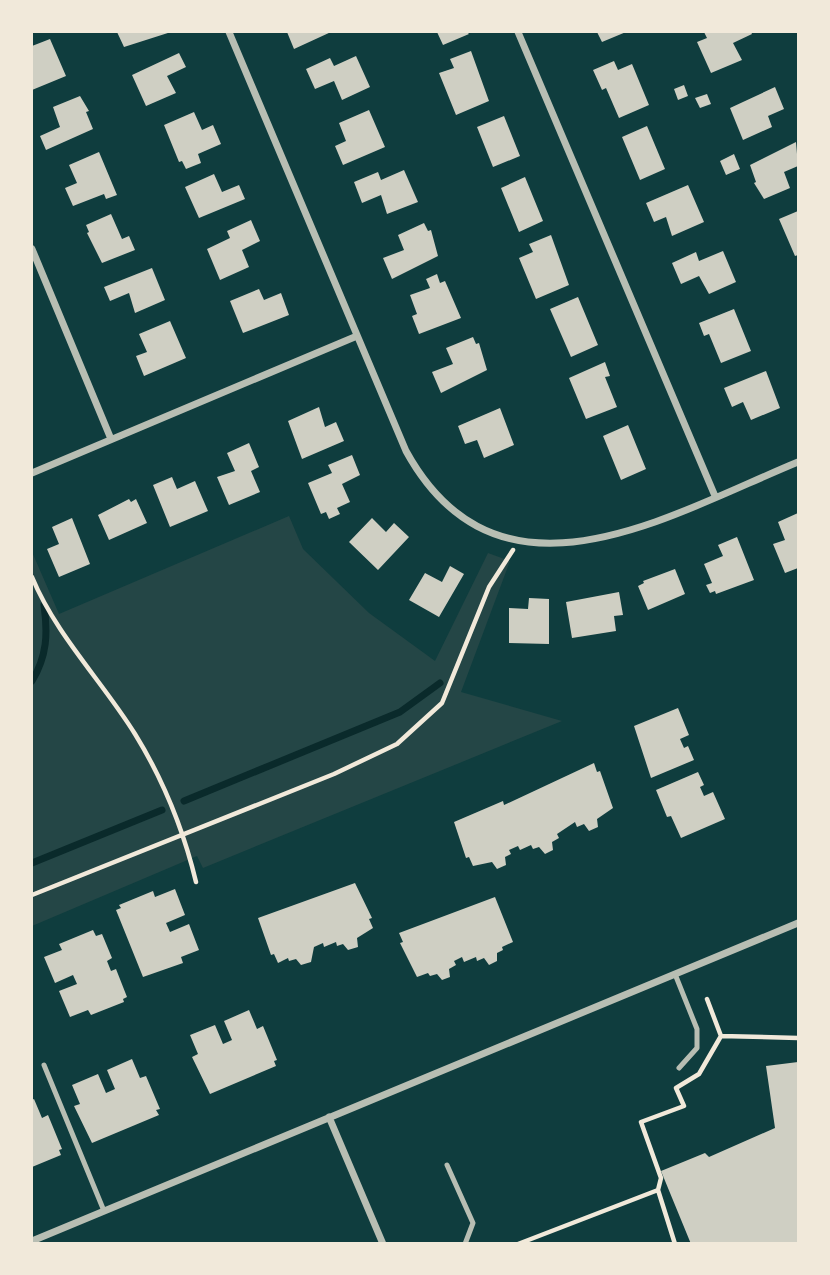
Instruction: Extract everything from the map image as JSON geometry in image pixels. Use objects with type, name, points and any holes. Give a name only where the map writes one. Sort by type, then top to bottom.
[{"type":"street","points":[[229,32],[406,451],[433,492],[472,523],[519,541],[578,544],[620,535],[799,461]]},
{"type":"street","points":[[518,32],[715,496]]},
{"type":"street","points":[[32,249],[111,439]]},
{"type":"street","points":[[32,474],[357,336]]},
{"type":"street","points":[[32,1241],[799,923]]},
{"type":"street","points":[[329,1117],[383,1244]]},
{"type":"lane","points":[[675,974],[697,1029],[697,1048],[679,1068]]},
{"type":"lane","points":[[44,1065],[104,1211]]},
{"type":"lane","points":[[447,1165],[473,1223],[465,1244]]},
{"type":"path","points":[[32,895],[334,775],[397,744],[442,703],[489,587],[519,541]]},
{"type":"path","points":[[32,577],[44,605],[134,732],[166,789],[184,834],[196,882]]},
{"type":"path","points":[[707,999],[721,1036]]},
{"type":"path","points":[[721,1036],[799,1038]]},
{"type":"path","points":[[676,1244],[658,1189],[661,1178],[641,1122],[684,1106],[676,1088],[699,1074],[721,1036]]},
{"type":"path","points":[[518,1244],[658,1189]]},
{"type":"shaded area","points":[[289,516],[303,549],[369,613],[435,661],[488,553],[510,561],[461,692],[562,721],[203,868],[197,856],[32,926],[32,552],[59,614]]},
{"type":"building","points":[[117,32],[171,32],[124,47]]},
{"type":"building","points":[[287,32],[331,32],[294,49]]},
{"type":"building","points":[[437,32],[467,32],[469,34],[443,45]]},
{"type":"building","points":[[597,32],[626,32],[602,42]]},
{"type":"building","points":[[704,32],[752,34],[733,43],[742,60],[711,73],[697,42],[707,38]]},
{"type":"building","points":[[50,39],[66,76],[32,90],[32,46]]},
{"type":"building","points":[[471,51],[489,101],[456,115],[439,73],[454,68],[450,59]]},
{"type":"building","points":[[179,53],[186,67],[167,76],[176,93],[146,106],[132,75]]},
{"type":"building","points":[[356,56],[370,87],[342,100],[334,81],[315,89],[306,69],[330,58],[334,66]]},
{"type":"building","points":[[614,61],[618,70],[632,64],[649,105],[619,118],[606,88],[602,90],[593,70]]},
{"type":"building","points":[[684,85],[688,96],[678,100],[674,89]]},
{"type":"building","points":[[775,87],[784,109],[768,116],[772,127],[743,140],[730,108]]},
{"type":"building","points":[[707,94],[711,104],[700,108],[695,98]]},
{"type":"building","points":[[80,96],[89,111],[86,112],[93,129],[46,150],[40,136],[60,127],[53,107]]},
{"type":"building","points":[[369,110],[385,147],[343,165],[335,146],[346,141],[339,123]]},
{"type":"building","points":[[194,112],[202,130],[213,125],[221,144],[198,154],[201,163],[186,169],[182,161],[179,162],[164,125]]},
{"type":"building","points":[[504,116],[520,156],[493,167],[477,127]]},
{"type":"building","points":[[647,126],[665,169],[640,180],[622,137]]},
{"type":"building","points":[[796,142],[798,166],[784,172],[790,188],[764,199],[754,183],[756,182],[750,165]]},
{"type":"building","points":[[99,152],[117,195],[106,199],[104,194],[73,206],[65,188],[77,183],[69,165]]},
{"type":"building","points":[[734,154],[740,169],[726,175],[720,161]]},
{"type":"building","points":[[404,170],[418,202],[387,214],[381,195],[362,203],[354,182],[378,172],[381,180]]},
{"type":"building","points":[[214,174],[222,192],[239,185],[245,199],[199,218],[185,187]]},
{"type":"building","points":[[525,177],[543,221],[519,232],[501,188]]},
{"type":"building","points":[[688,185],[704,222],[672,236],[666,217],[654,222],[646,203]]},
{"type":"building","points":[[798,211],[798,255],[795,256],[779,219]]},
{"type":"building","points":[[111,214],[122,239],[129,236],[135,250],[102,263],[87,233],[89,232],[86,225]]},
{"type":"building","points":[[251,220],[260,241],[242,250],[249,267],[220,280],[207,249],[230,238],[227,231]]},
{"type":"building","points":[[424,223],[428,231],[431,230],[438,256],[392,279],[383,258],[404,250],[398,235]]},
{"type":"building","points":[[551,235],[569,285],[536,299],[519,258],[533,252],[529,244]]},
{"type":"building","points":[[723,251],[736,282],[709,294],[699,276],[681,284],[672,263],[696,252],[699,261]]},
{"type":"building","points":[[152,268],[165,300],[135,313],[129,293],[110,301],[104,287]]},
{"type":"building","points":[[437,274],[440,283],[445,281],[461,318],[419,334],[412,316],[417,314],[410,295],[430,288],[426,279]]},
{"type":"building","points":[[259,289],[264,300],[281,293],[289,315],[243,333],[230,301]]},
{"type":"building","points":[[578,297],[598,345],[571,357],[550,309]]},
{"type":"building","points":[[734,309],[751,351],[721,363],[709,334],[704,336],[699,323]]},
{"type":"building","points":[[170,321],[186,358],[144,376],[136,356],[147,352],[139,334]]},
{"type":"building","points":[[473,337],[476,344],[479,343],[487,370],[441,393],[432,372],[453,364],[446,348]]},
{"type":"building","points":[[605,362],[610,376],[605,377],[617,407],[586,419],[569,378]]},
{"type":"building","points":[[766,371],[780,408],[751,420],[743,402],[732,407],[724,388]]},
{"type":"building","points":[[319,407],[325,427],[336,422],[344,441],[302,459],[288,421]]},
{"type":"building","points":[[500,408],[514,445],[484,458],[477,440],[465,444],[458,426]]},
{"type":"building","points":[[628,425],[646,469],[621,480],[603,436]]},
{"type":"building","points":[[249,443],[259,467],[251,471],[260,492],[229,505],[217,477],[235,471],[227,453]]},
{"type":"building","points":[[352,455],[360,475],[342,484],[350,502],[337,508],[340,514],[329,519],[326,512],[321,514],[308,483],[332,473],[328,465]]},
{"type":"building","points":[[172,477],[177,489],[195,481],[208,511],[170,527],[153,485]]},
{"type":"building","points":[[129,499],[131,502],[136,499],[147,523],[109,540],[98,515]]},
{"type":"building","points":[[798,513],[798,568],[785,573],[773,544],[785,540],[778,522]]},
{"type":"building","points":[[72,518],[90,564],[59,577],[47,549],[59,544],[52,527]]},
{"type":"building","points":[[372,518],[386,532],[394,523],[409,537],[378,570],[349,542]]},
{"type":"building","points":[[737,537],[754,580],[716,594],[715,591],[710,593],[706,585],[712,583],[704,564],[723,556],[718,545]]},
{"type":"building","points":[[450,566],[464,574],[439,617],[409,600],[425,573],[442,582]]},
{"type":"building","points":[[675,569],[685,594],[648,610],[638,586],[644,583],[643,581]]},
{"type":"building","points":[[619,592],[623,615],[614,616],[616,631],[572,638],[566,602]]},
{"type":"building","points":[[529,598],[549,599],[549,644],[509,643],[509,608],[528,609]]},
{"type":"building","points":[[678,708],[689,735],[680,739],[684,748],[688,746],[694,760],[651,778],[634,726]]},
{"type":"building","points":[[594,763],[597,772],[600,771],[613,808],[597,819],[598,827],[589,831],[584,824],[577,827],[575,822],[557,834],[559,838],[552,842],[553,850],[545,854],[539,847],[533,849],[531,845],[520,850],[518,846],[509,850],[511,854],[505,857],[506,865],[497,869],[492,862],[473,866],[469,857],[466,858],[454,822],[503,801],[504,805]]},
{"type":"building","points":[[698,772],[704,785],[700,787],[704,796],[713,792],[725,819],[681,838],[671,816],[667,817],[656,790]]},
{"type":"building","points":[[355,883],[372,918],[369,919],[373,928],[357,938],[358,947],[348,950],[343,944],[337,946],[336,942],[324,947],[323,943],[314,947],[311,962],[301,965],[296,959],[289,961],[288,958],[278,963],[274,954],[271,955],[258,918]]},
{"type":"building","points":[[175,889],[185,915],[166,923],[170,932],[189,924],[199,950],[181,957],[183,963],[143,977],[116,910],[121,908],[119,905],[153,891],[155,897]]},
{"type":"building","points":[[495,897],[513,942],[502,947],[503,950],[497,953],[497,961],[489,965],[484,958],[477,961],[476,957],[464,962],[462,957],[454,961],[456,965],[449,969],[450,977],[442,980],[437,974],[430,976],[428,973],[417,977],[400,943],[403,942],[399,933]]},
{"type":"building","points":[[93,930],[96,936],[102,934],[112,958],[107,961],[111,971],[116,969],[127,997],[123,999],[124,1002],[91,1015],[88,1010],[70,1017],[59,991],[77,984],[73,975],[55,983],[44,957],[62,950],[59,944]]},
{"type":"building","points":[[249,1010],[257,1029],[263,1026],[277,1060],[274,1061],[276,1066],[210,1094],[192,1057],[198,1054],[190,1035],[215,1025],[223,1044],[232,1040],[224,1021]]},
{"type":"building","points":[[132,1059],[140,1078],[146,1076],[160,1109],[156,1110],[159,1115],[92,1143],[74,1106],[80,1104],[72,1085],[98,1074],[106,1093],[115,1089],[107,1070]]},
{"type":"building","points":[[798,1062],[798,1244],[691,1244],[661,1171],[705,1153],[709,1157],[775,1128],[766,1066]]},
{"type":"building","points":[[34,1099],[42,1118],[48,1115],[62,1149],[59,1150],[61,1155],[32,1167],[32,1100]]},
{"type":"waterway","points":[[32,681],[41,663],[45,644],[44,605]]},
{"type":"waterway","points":[[184,801],[400,712],[440,683]]},
{"type":"waterway","points":[[32,863],[162,810]]}]
